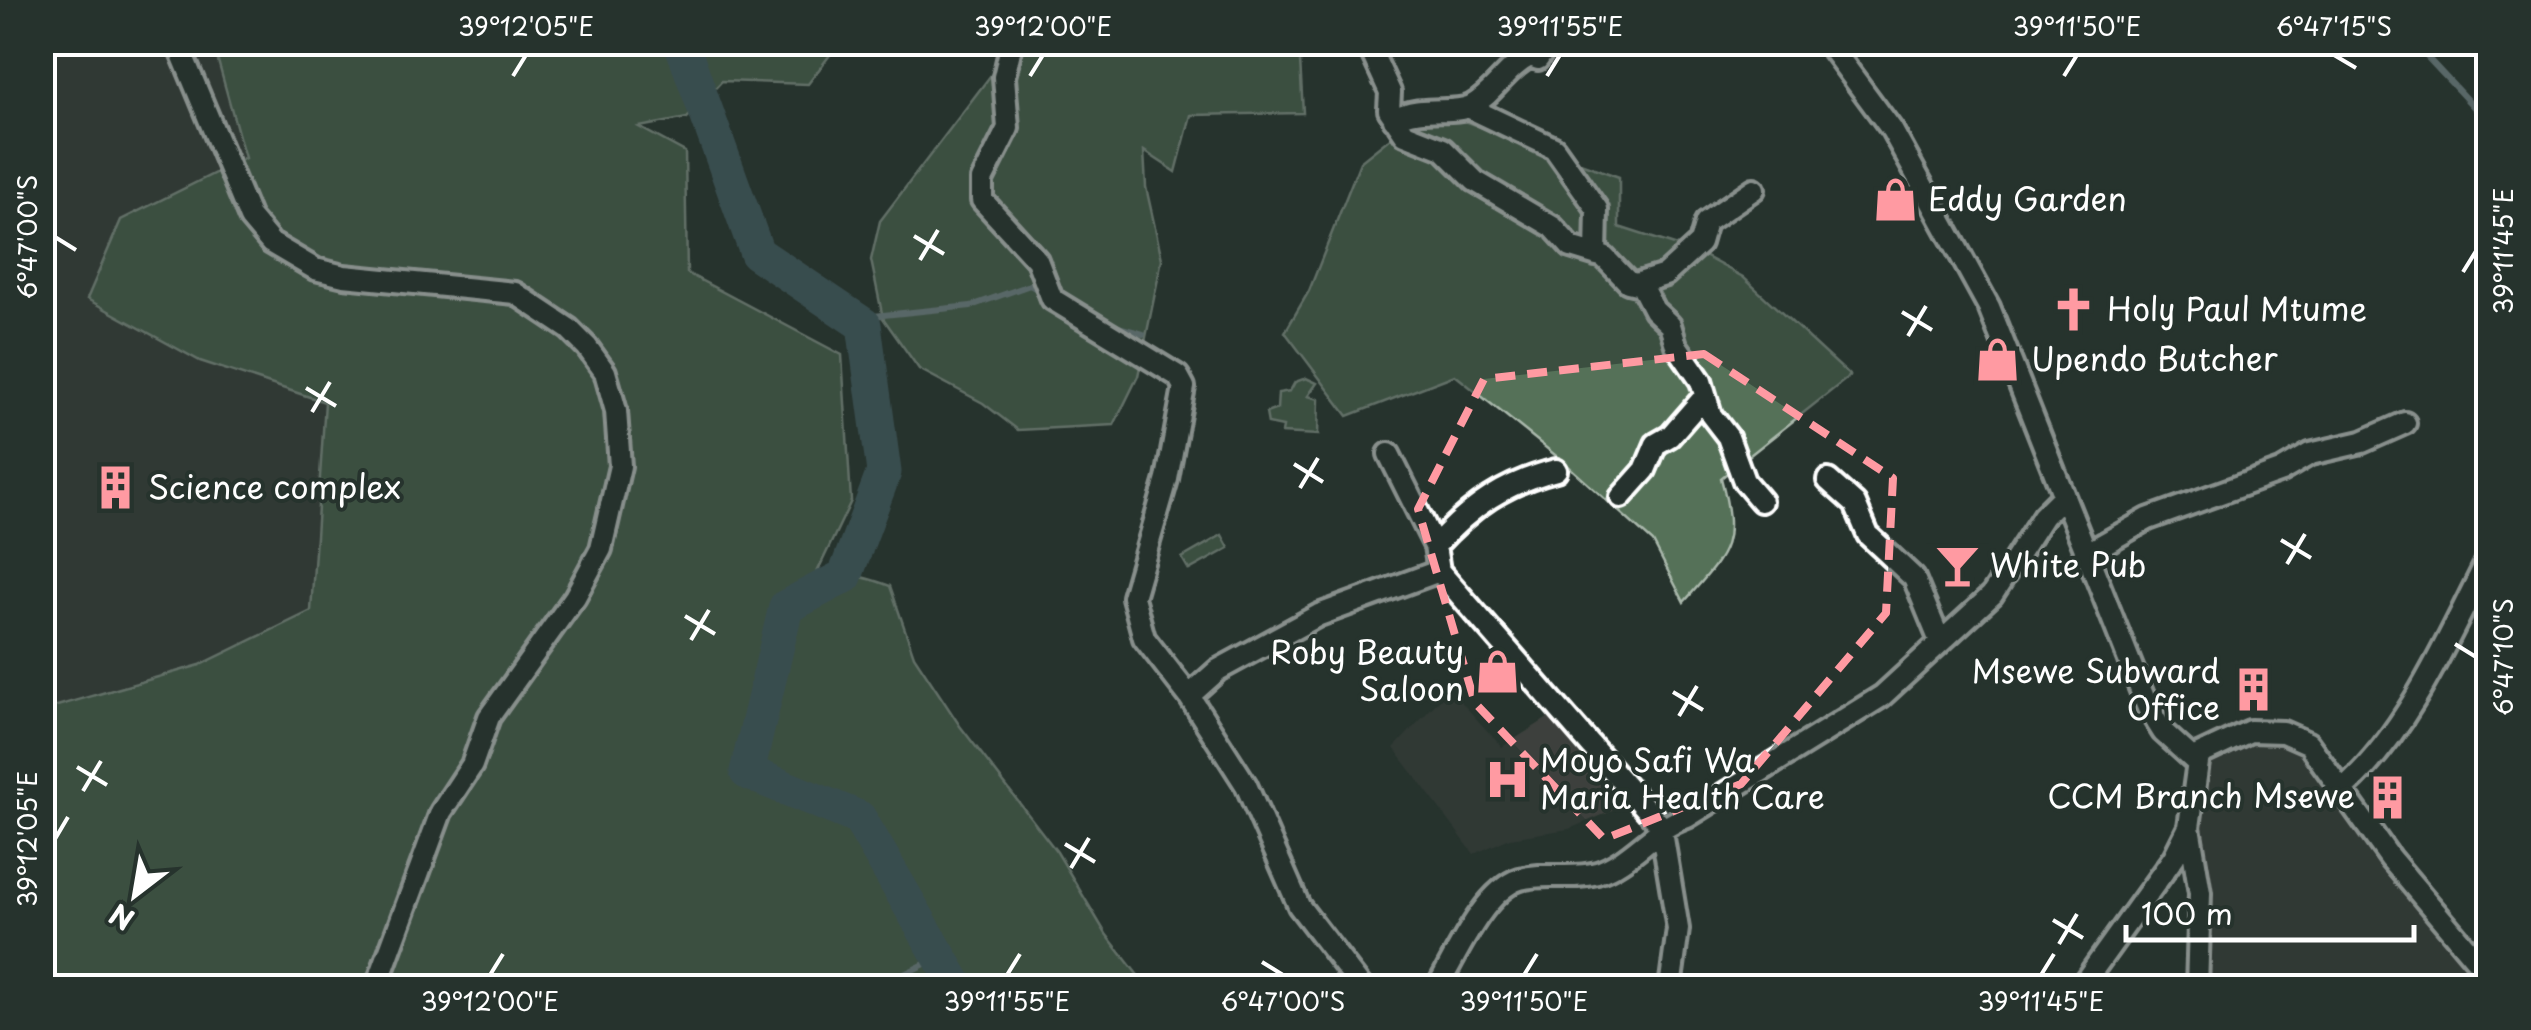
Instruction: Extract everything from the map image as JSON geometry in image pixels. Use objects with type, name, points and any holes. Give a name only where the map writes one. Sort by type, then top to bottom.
[{"type":"street","points":[[177,42],[250,218],[286,255],[344,276],[515,293],[570,329],[604,372],[616,411],[620,466],[601,548],[575,597],[489,717],[472,765],[441,812],[399,916],[376,988]]},
{"type":"street","points":[[1012,42],[1004,77],[1008,128],[982,180],[982,200],[1037,260],[1052,299],[1178,376],[1184,387],[1167,480],[1133,598],[1144,638],[1188,696],[1246,785],[1299,906],[1362,988]]},
{"type":"street","points":[[1367,42],[1390,92],[1394,119],[1406,134],[1443,149],[1475,180],[1553,227],[1570,248],[1617,266],[1628,282],[1639,283],[1665,275],[1700,243],[1704,225],[1731,201],[1754,190]]},
{"type":"street","points":[[1468,107],[1502,83],[1520,60],[1530,56],[1538,59],[1548,42]]},
{"type":"street","points":[[1827,42],[1886,121],[1990,307],[2061,498],[2154,721],[2195,761]]},
{"type":"street","points":[[1394,119],[1423,108],[1468,107],[1554,148],[1597,209],[1596,256]]},
{"type":"street","points":[[1639,283],[1659,317],[1670,324],[1676,345],[1701,381],[1710,415],[1731,442],[1744,481],[1761,501]]},
{"type":"street","points":[[1621,498],[1645,470],[1656,444],[1670,436],[1704,397]]},
{"type":"street","points":[[2084,555],[2134,525],[2193,500],[2405,423]]},
{"type":"street","points":[[1389,454],[1436,546],[1439,571],[1661,826],[1678,929],[1670,988]]},
{"type":"street","points":[[1436,546],[1490,495],[1527,477],[1556,470]]},
{"type":"street","points":[[1828,480],[1856,506],[1868,534],[1914,578],[1939,640]]},
{"type":"street","points":[[1438,988],[1471,928],[1496,896],[1518,880],[1597,873],[1642,846],[1661,826],[1687,817],[1832,731],[1882,696],[1992,595],[2043,516],[2061,498]]},
{"type":"street","points":[[2344,788],[2392,730],[2435,664],[2488,560]]},
{"type":"street","points":[[1188,696],[1218,670],[1319,615],[1439,571]]},
{"type":"street","points":[[2197,988],[2200,893],[2189,826],[2195,761],[2208,748],[2250,732],[2282,732],[2308,743],[2344,788],[2390,858],[2488,974]]},
{"type":"street","points":[[2080,988],[2174,857],[2189,826]]},
{"type":"highlighted area","points":[[1704,354],[1893,478],[1886,613],[1741,784],[1604,839],[1475,703],[1418,509],[1484,379]]},
{"type":"shaded area","points":[[43,43],[213,43],[246,158],[121,220],[200,361],[325,402],[311,611],[200,665],[43,710]]},
{"type":"shaded area","name":"Moyo Safi Wa Maria Health Care","points":[[1454,694],[1502,747],[1554,714],[1617,809],[1569,829],[1510,838],[1474,854],[1394,748],[1440,699]]},
{"type":"shaded area","points":[[2242,718],[2284,730],[2488,987],[2204,987],[2183,746]]},
{"type":"green space","points":[[213,43],[839,43],[808,84],[722,81],[687,118],[639,127],[685,152],[687,273],[842,355],[851,501],[811,585],[850,576],[890,586],[914,656],[960,726],[1057,852],[1106,934],[1147,987],[43,988],[43,710],[200,665],[311,611],[325,402],[200,361],[87,299],[121,220],[245,158]]},
{"type":"green space","points":[[1004,43],[1299,43],[1303,113],[1191,115],[1176,172],[1144,151],[1146,187],[1162,259],[1138,376],[1114,425],[1018,430],[983,403],[919,369],[883,318],[871,260],[880,221],[997,67]]},
{"type":"green space","points":[[1428,108],[1619,177],[1619,227],[1696,252],[1743,277],[1850,376],[1721,478],[1729,534],[1719,559],[1684,602],[1653,542],[1565,463],[1455,375],[1348,416],[1285,332],[1309,291],[1360,162]]},
{"type":"green space","points":[[1306,378],[1317,383],[1308,396],[1319,399],[1318,435],[1282,433],[1283,427],[1268,424],[1266,413],[1277,409],[1278,393],[1290,391],[1295,382]]},
{"type":"green space","points":[[1222,535],[1229,548],[1189,570],[1182,558]]},
{"type":"waterway","points":[[681,42],[757,253],[864,325],[884,472],[845,576],[786,607],[747,772],[859,818],[958,988]]},
{"type":"waterway","points":[[2413,42],[2483,117],[2488,144]]},
{"type":"waterway","points":[[854,318],[971,306],[1030,285],[1041,292]]},
{"type":"waterway","points":[[1111,325],[1143,334]]},
{"type":"waterway","points":[[876,988],[939,957]]},
{"type":"place","name":"Eddy Garden","points":[[1895,200]]},
{"type":"place","name":"Holy Paul Mtume","points":[[2074,310]]},
{"type":"place","name":"Upendo Butcher","points":[[1998,360]]},
{"type":"place","name":"Science complex","points":[[115,488]]},
{"type":"place","name":"White Pub","points":[[1957,566]]},
{"type":"place","name":"Roby Beauty Saloon","points":[[1497,671]]},
{"type":"place","name":"Msewe Subward Office","points":[[2253,690]]},
{"type":"place","name":"Moyo Safi Wa Maria Health Care","points":[[1507,779]]},
{"type":"place","name":"CCM Branch Msewe","points":[[2388,797]]}]
